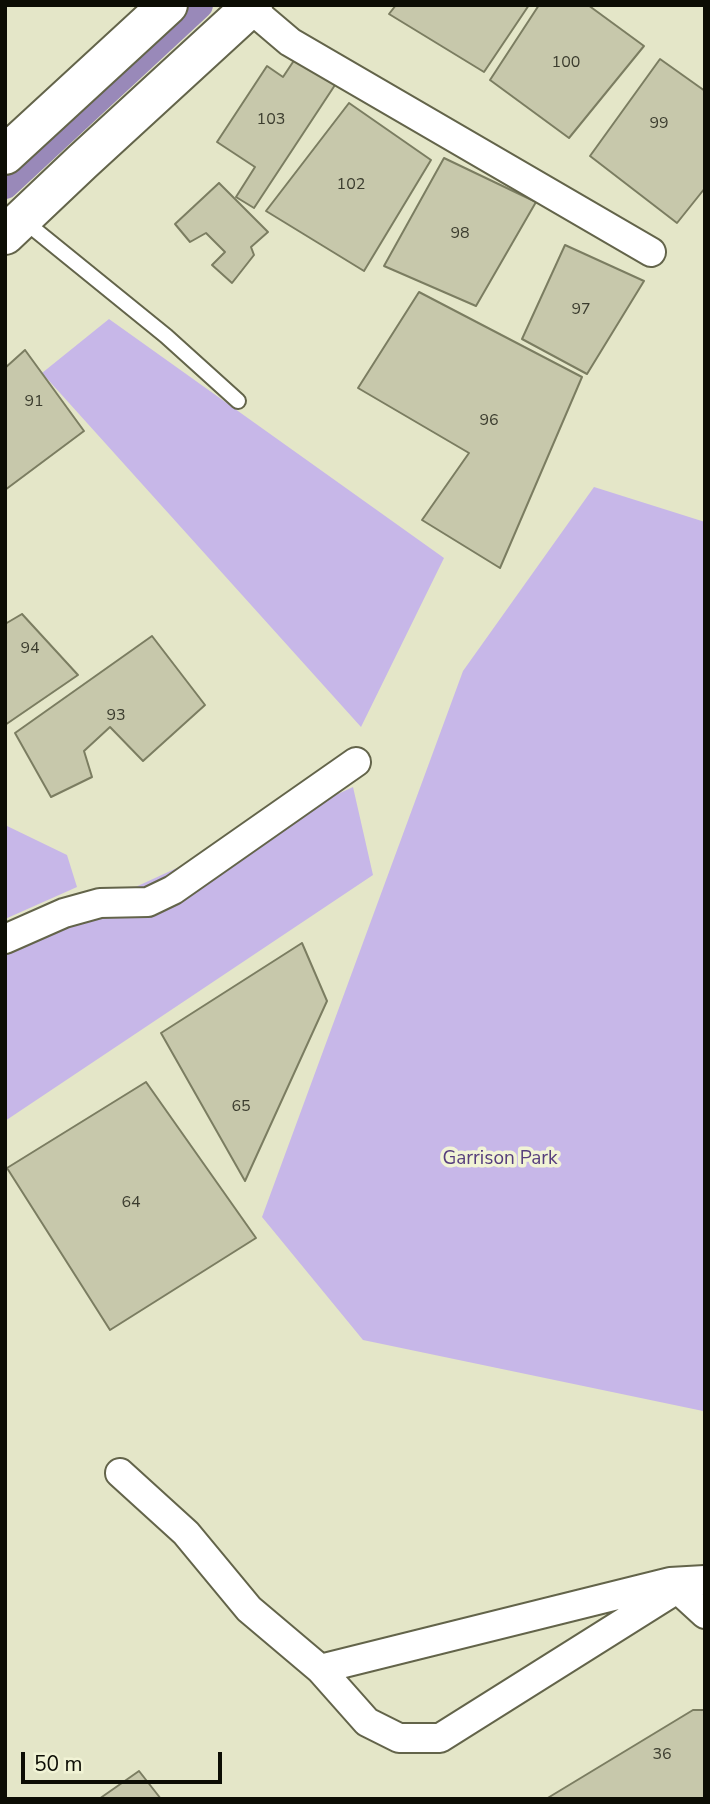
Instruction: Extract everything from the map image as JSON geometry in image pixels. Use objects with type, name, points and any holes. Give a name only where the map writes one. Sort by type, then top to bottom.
[{"type":"main road","points":[[5,155],[168,5]]},
{"type":"main road","points":[[13,228],[241,11]]},
{"type":"street","points":[[241,11],[290,43],[651,252]]},
{"type":"street","points":[[5,939],[64,913],[100,904],[148,902],[173,890],[356,762]]},
{"type":"street","points":[[120,1473],[186,1533],[249,1609],[320,1669],[367,1722],[399,1738],[440,1738],[673,1586]]},
{"type":"street","points":[[320,1669],[705,1580]]},
{"type":"street","points":[[673,1586],[705,1614]]},
{"type":"lane","points":[[13,228],[166,336],[238,401]]},
{"type":"green space","points":[[109,319],[444,558],[361,727],[42,373]]},
{"type":"green space","name":"Garrison Park","points":[[594,487],[705,522],[703,1411],[363,1340],[262,1217],[463,671]]},
{"type":"green space","points":[[353,787],[373,875],[5,1121],[5,947]]},
{"type":"green space","points":[[5,825],[67,855],[77,887],[5,919]]},
{"type":"building","points":[[396,5],[529,5],[484,72],[389,14]]},
{"type":"building","points":[[539,5],[588,5],[644,46],[569,138],[490,80]]},
{"type":"building","points":[[295,59],[335,85],[254,208],[236,197],[255,167],[217,142],[267,66],[283,77]]},
{"type":"building","points":[[660,59],[705,91],[705,188],[677,223],[590,156]]},
{"type":"building","points":[[349,103],[431,160],[364,271],[266,211]]},
{"type":"building","points":[[444,158],[536,202],[476,306],[384,266]]},
{"type":"building","points":[[219,183],[268,232],[251,247],[254,255],[232,283],[212,265],[225,252],[206,233],[190,242],[175,224]]},
{"type":"building","points":[[565,245],[644,281],[587,374],[522,339]]},
{"type":"building","points":[[419,292],[582,377],[500,568],[422,520],[469,453],[358,388]]},
{"type":"building","points":[[25,350],[84,431],[5,490],[5,368]]},
{"type":"building","points":[[22,614],[78,675],[5,725],[5,624]]},
{"type":"building","points":[[152,636],[205,705],[143,761],[110,727],[84,751],[92,777],[51,797],[15,733]]},
{"type":"building","points":[[302,943],[327,1001],[245,1181],[161,1033]]},
{"type":"building","points":[[146,1082],[256,1238],[110,1330],[7,1168]]},
{"type":"building","points":[[693,1710],[705,1710],[705,1799],[546,1799]]},
{"type":"building","points":[[139,1771],[161,1799],[99,1799]]},
{"type":"waterway","points":[[5,185],[199,5]]}]
